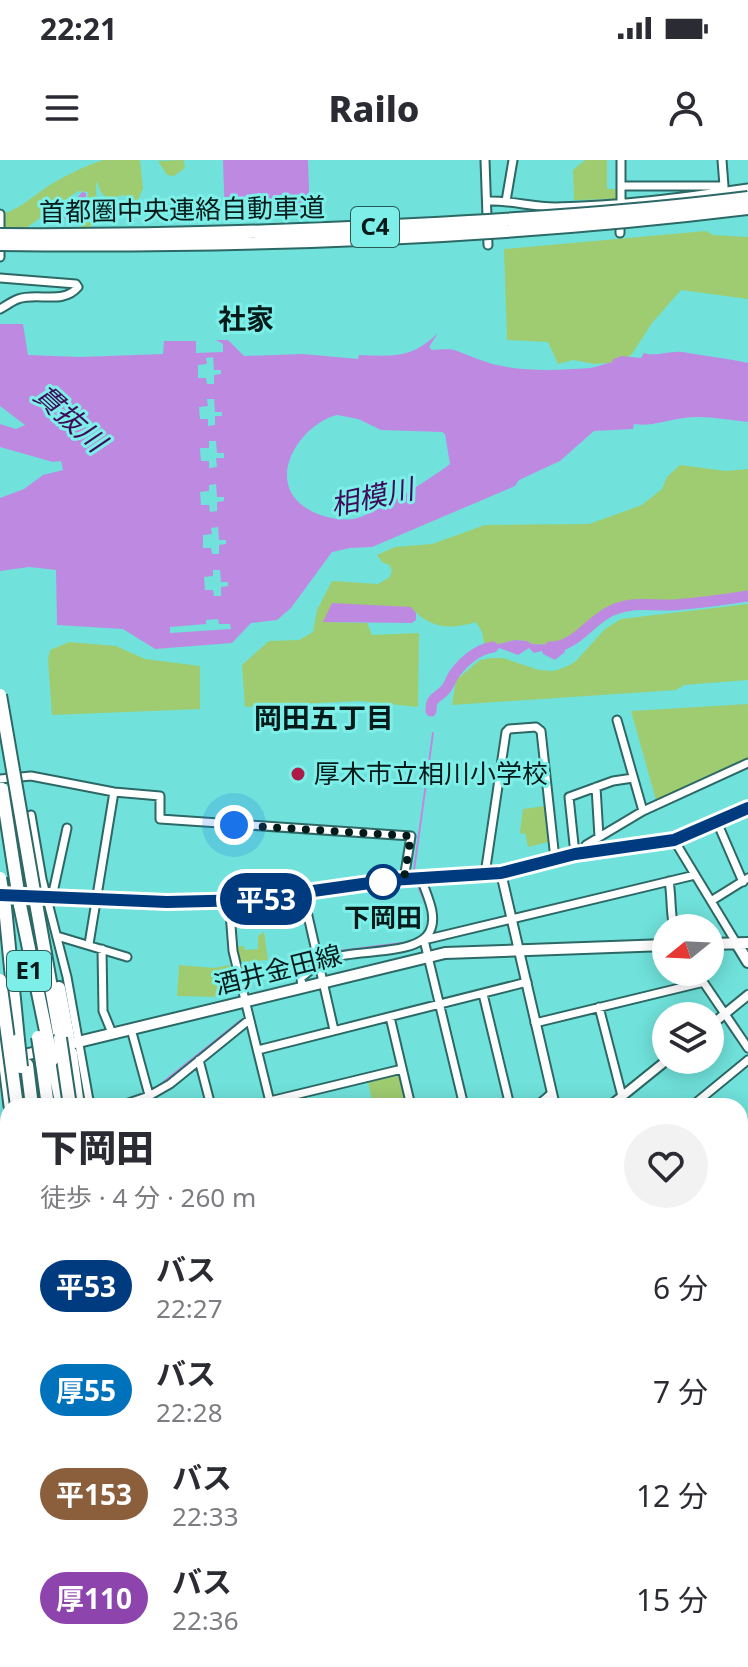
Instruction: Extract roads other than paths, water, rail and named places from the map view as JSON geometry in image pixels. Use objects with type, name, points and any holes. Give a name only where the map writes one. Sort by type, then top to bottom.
[{"type":"highway","name":"首都圏中央連絡自動車道","points":[[1,237],[374,227],[558,216],[748,198]]},
{"type":"highway","name":"首都圏中央連絡自動車道","points":[[1,237],[126,244],[375,237],[617,222],[748,208]]},
{"type":"highway","points":[[0,695],[31,875],[44,900],[69,1098]]},
{"type":"highway","name":"E1","points":[[0,779],[20,905],[59,1038],[47,1062],[48,1098]]},
{"type":"highway","name":"E1","points":[[0,878],[30,1098]]},
{"type":"highway","points":[[0,980],[16,1098]]},
{"type":"highway","points":[[59,1038],[71,1053],[77,1098]]},
{"type":"highway","points":[[47,1062],[59,1098]]},
{"type":"highway","points":[[24,1066],[25,1098]]},
{"type":"main road","points":[[742,943],[748,962]]},
{"type":"main road","name":"酒井金田線","points":[[1,1060],[59,1038],[131,1029],[460,951],[652,945]]},
{"type":"street","points":[[485,160],[488,245]]},
{"type":"street","points":[[506,201],[513,160]]},
{"type":"street","points":[[620,233],[621,160]]},
{"type":"street","points":[[622,186],[724,186],[722,160]]},
{"type":"street","points":[[487,201],[551,207],[621,203],[748,188]]},
{"type":"street","points":[[0,278],[76,284],[78,287],[73,293],[54,298],[34,296],[16,299],[0,309]]},
{"type":"street","points":[[617,720],[643,811]]},
{"type":"street","points":[[485,874],[506,732],[509,729],[536,727],[541,731],[555,859]]},
{"type":"street","points":[[586,852],[586,845],[643,811],[748,763]]},
{"type":"street","points":[[0,779],[31,776],[114,792],[160,796],[160,819],[411,836],[413,878],[433,920],[424,940],[427,957],[462,1098]]},
{"type":"street","points":[[575,854],[569,797],[633,778]]},
{"type":"street","points":[[596,787],[599,837]]},
{"type":"street","points":[[89,944],[114,792]]},
{"type":"street","points":[[2,901],[229,900],[303,894],[413,878],[501,873],[575,854],[674,840],[748,808]]},
{"type":"street","points":[[31,815],[44,900],[57,936],[59,1038],[86,1098]]},
{"type":"street","points":[[711,901],[746,880],[717,822]]},
{"type":"street","points":[[44,900],[67,828]]},
{"type":"street","points":[[674,840],[711,901],[742,943]]},
{"type":"street","points":[[501,873],[552,1098]]},
{"type":"street","points":[[302,987],[301,978],[319,964],[349,953],[407,947],[424,940],[695,875]]},
{"type":"street","points":[[669,881],[673,899],[671,914]]},
{"type":"street","points":[[303,894],[334,1030]]},
{"type":"street","points":[[229,900],[233,951],[270,1098]]},
{"type":"street","points":[[57,936],[127,957]]},
{"type":"street","points":[[102,949],[103,1011],[112,1033]]},
{"type":"street","points":[[258,1050],[527,982]]},
{"type":"street","points":[[535,1023],[704,983],[748,1048]]},
{"type":"street","points":[[483,994],[508,1098]]},
{"type":"street","points":[[726,1014],[748,995]]},
{"type":"street","points":[[599,1007],[622,1096]]},
{"type":"street","points":[[390,1017],[409,1098]]},
{"type":"street","points":[[143,1098],[170,1084],[249,1020]]},
{"type":"street","points":[[131,1029],[149,1096]]},
{"type":"street","points":[[0,1042],[7,1098]]},
{"type":"street","points":[[199,1060],[209,1098]]},
{"type":"street","points":[[702,1098],[748,1060]]},
{"type":"street","points":[[290,1098],[402,1069]]},
{"type":"street","points":[[620,1098],[652,1072]]},
{"type":"street","points":[[546,1098],[551,1094]]},
{"type":"water","points":[[223,160],[308,160],[310,217],[225,220]]},
{"type":"water","points":[[82,192],[86,193],[86,202],[73,219],[49,218],[73,203]]},
{"type":"water","name":"貫抜川","points":[[0,324],[23,324],[28,355],[163,354],[164,341],[196,341],[196,353],[223,352],[223,344],[216,340],[228,340],[244,356],[303,354],[358,359],[359,355],[410,352],[438,333],[429,347],[432,350],[454,350],[492,364],[520,369],[590,368],[613,362],[621,356],[641,358],[644,353],[678,352],[748,363],[748,422],[692,417],[634,424],[633,429],[594,431],[560,461],[519,480],[515,486],[372,547],[332,552],[291,608],[277,620],[251,623],[232,643],[155,649],[123,629],[57,625],[56,570],[29,567],[0,571],[0,498],[24,489],[43,475],[63,470],[61,461],[53,462],[0,447],[0,424],[16,429],[25,425],[0,406]],"holes":[[[213,357],[214,370],[221,370],[221,374],[214,375],[214,384],[207,384],[206,378],[198,378],[198,365],[207,364],[206,358]],[[207,399],[214,399],[215,412],[222,412],[222,416],[215,416],[215,425],[208,426],[208,419],[200,419],[199,407],[208,406]],[[337,415],[358,419],[381,430],[442,432],[445,434],[450,464],[403,495],[362,516],[353,519],[324,516],[297,501],[288,484],[287,473],[300,441],[317,424]],[[209,441],[216,441],[217,453],[224,453],[224,458],[216,458],[217,467],[209,468],[209,461],[201,461],[200,448],[209,448]],[[216,484],[217,497],[224,497],[224,501],[217,502],[217,511],[210,512],[209,505],[201,505],[200,492],[209,491],[209,485]],[[218,527],[219,540],[226,540],[226,544],[219,545],[219,554],[212,554],[211,548],[203,548],[203,535],[212,534],[211,528]],[[213,570],[220,570],[221,582],[228,582],[228,586],[221,587],[221,596],[214,596],[213,590],[205,590],[204,577],[213,576]],[[218,619],[219,624],[230,624],[231,629],[170,633],[170,627],[206,624],[206,620]]]},
{"type":"water","points":[[332,603],[411,607],[416,613],[416,620],[412,623],[323,622]]},
{"type":"water","points":[[515,640],[560,645],[565,652],[555,660],[542,651],[534,653],[529,648],[518,655],[496,648],[481,653],[478,651]]},
{"type":"waterway","points":[[550,647],[576,638],[605,614],[621,607],[748,596]]},
{"type":"waterway","points":[[431,711],[433,701],[446,689],[463,664],[477,653],[493,647]]},
{"type":"waterway","points":[[414,870],[433,733]]},
{"type":"waterway","points":[[418,886],[427,907]]},
{"type":"waterway","points":[[324,956],[338,951],[410,942]]},
{"type":"waterway","points":[[157,1087],[241,1020]]},
{"type":"waterway","points":[[131,1098],[143,1094]]},
{"type":"place","name":"厚木市立相川小学校","points":[[298,774]]},
{"type":"place","name":"下岡田","points":[[383,882]]},
{"type":"district","name":"社家","points":[[246,319]]},
{"type":"district","name":"岡田五丁目","points":[[324,718]]},
{"type":"water label","name":"相模川","points":[[372,497]]}]
